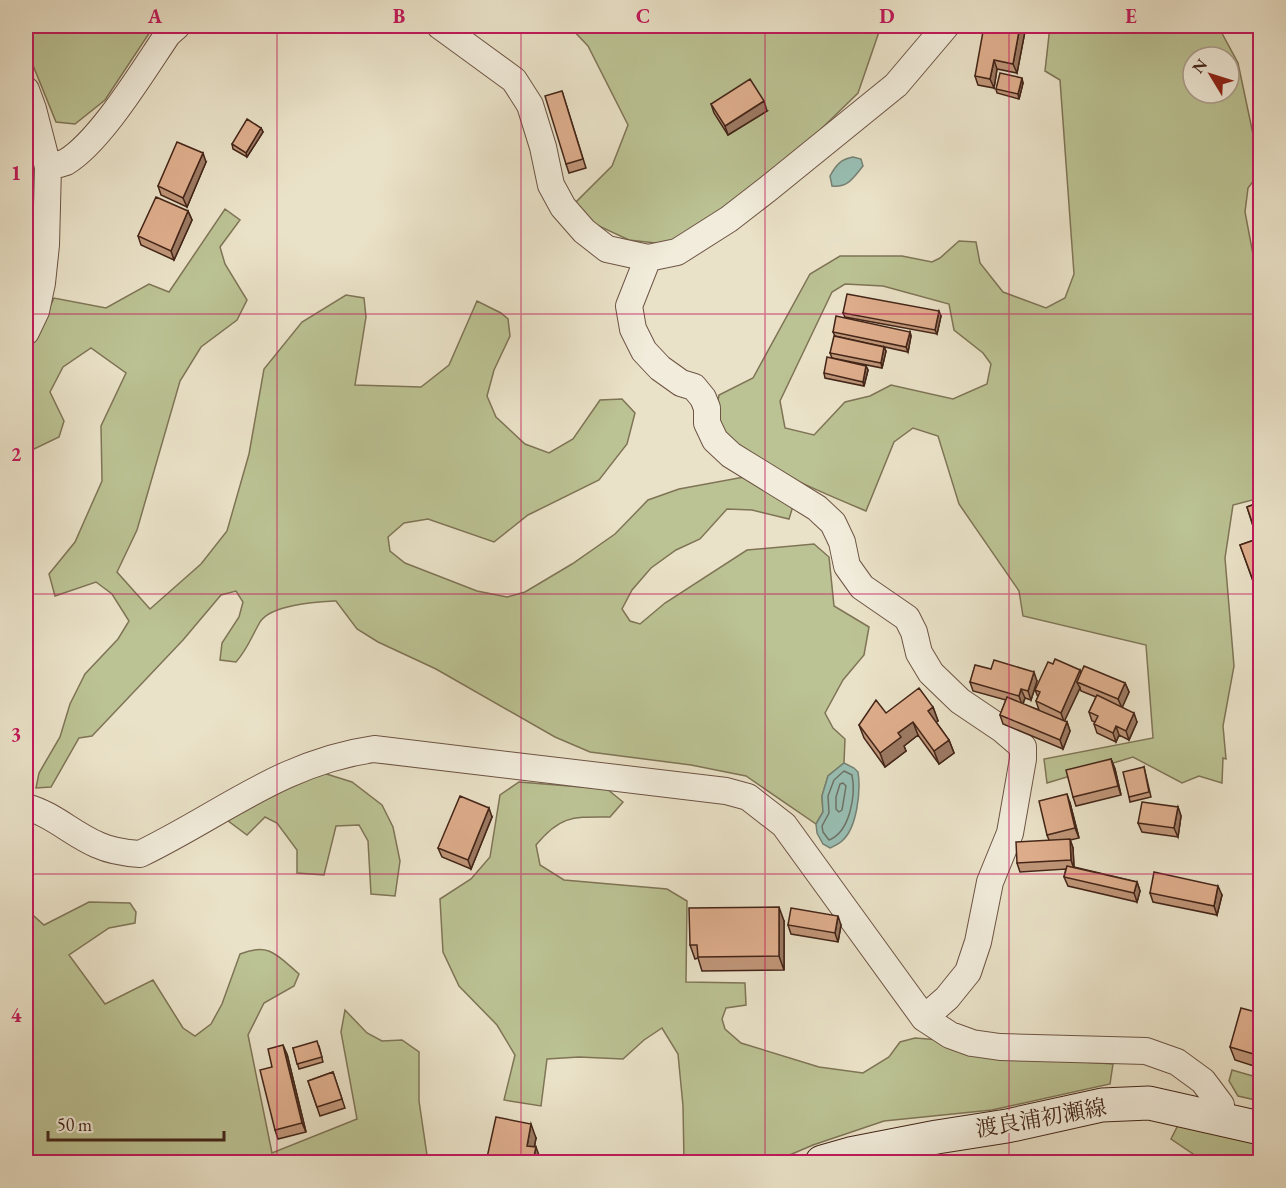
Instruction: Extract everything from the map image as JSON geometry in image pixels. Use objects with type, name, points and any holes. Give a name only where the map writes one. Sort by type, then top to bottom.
[{"type":"main road","name":"渡良浦初瀬線","points":[[822,1162],[850,1154],[1102,1105],[1149,1103],[1260,1128]]},
{"type":"street","points":[[48,166],[64,163],[82,150],[108,119],[168,34],[177,26]]},
{"type":"street","points":[[440,26],[514,80],[530,105],[543,147],[551,185],[562,207],[584,231],[608,249],[648,258],[677,252],[729,219],[769,188],[896,85],[946,26]]},
{"type":"street","points":[[26,90],[48,166],[42,283],[36,311],[26,332]]},
{"type":"street","points":[[648,258],[629,306],[633,329],[644,351],[660,368],[681,383],[694,387],[703,398],[707,408],[706,423],[715,441],[731,455],[817,508],[834,523],[842,542],[847,566],[862,587],[907,618],[914,632],[919,653],[931,673],[960,701],[1003,730],[1023,747],[1010,833],[990,882],[978,942],[968,972],[946,998],[924,1018]]},
{"type":"street","points":[[26,807],[58,821],[97,845],[121,853],[140,854],[164,843],[280,777],[345,753],[374,749],[726,790],[748,796],[784,825],[924,1018],[950,1035],[972,1043],[1000,1047],[1146,1051],[1177,1062],[1203,1081],[1221,1104],[1217,1118]]},
{"type":"green space","points":[[26,26],[154,26],[105,100],[75,124],[56,122],[26,48]]},
{"type":"green space","points":[[569,26],[881,26],[858,93],[816,134],[692,236],[664,244],[629,240],[586,220],[576,202],[612,166],[628,125],[588,46]]},
{"type":"green space","points":[[1050,26],[1218,26],[1228,45],[1181,45],[1181,105],[1241,105],[1241,77],[1260,167],[1260,172],[1248,188],[1245,212],[1260,291],[1260,414],[1255,418],[1260,468],[1260,498],[1233,505],[1225,558],[1234,666],[1223,726],[1226,759],[1223,758],[1222,783],[1199,776],[1182,783],[1133,757],[1047,783],[1044,759],[1153,738],[1146,645],[1023,616],[1019,591],[959,504],[938,436],[913,428],[894,442],[866,511],[771,468],[719,434],[716,411],[719,395],[753,378],[810,274],[840,256],[902,256],[932,262],[959,241],[976,242],[980,263],[1003,292],[1046,308],[1065,298],[1074,274],[1060,80],[1045,71]],"holes":[[[845,284],[883,286],[949,304],[954,330],[983,353],[991,364],[987,384],[953,399],[891,385],[870,396],[845,402],[814,435],[785,428],[780,401],[832,292]]]},
{"type":"green space","points":[[225,209],[240,220],[220,247],[225,264],[247,300],[237,320],[201,347],[180,381],[137,530],[117,572],[150,609],[201,564],[227,531],[249,454],[264,369],[302,322],[346,295],[364,298],[366,317],[355,385],[421,387],[449,365],[477,301],[508,319],[510,336],[494,370],[487,396],[496,417],[525,444],[549,453],[573,439],[600,400],[622,399],[635,413],[627,444],[599,480],[528,515],[494,542],[428,519],[404,523],[388,537],[390,551],[405,563],[477,591],[507,597],[525,592],[572,564],[615,534],[648,500],[679,489],[744,477],[793,506],[789,519],[752,510],[727,509],[700,539],[676,550],[651,568],[632,590],[622,609],[630,621],[640,624],[665,603],[747,550],[814,544],[829,557],[834,606],[869,627],[864,655],[843,680],[825,713],[833,728],[845,739],[844,763],[828,776],[822,796],[823,812],[816,824],[746,776],[691,765],[590,752],[555,737],[436,669],[378,642],[357,629],[336,601],[295,605],[274,611],[260,622],[236,662],[220,660],[222,643],[239,617],[243,602],[236,591],[221,595],[183,640],[92,736],[79,738],[51,787],[36,788],[39,773],[60,737],[70,704],[85,674],[118,639],[129,621],[112,594],[96,582],[55,596],[49,574],[75,542],[102,481],[101,426],[126,373],[91,348],[63,367],[50,392],[64,421],[59,437],[30,451],[26,450],[26,358],[54,298],[106,308],[149,284],[169,292]]},
{"type":"green space","points":[[320,772],[352,782],[382,805],[393,827],[400,861],[395,896],[371,894],[368,841],[359,825],[336,826],[324,875],[297,873],[297,850],[277,823],[265,817],[247,835],[227,820],[278,788]]},
{"type":"green space","points":[[519,782],[607,789],[623,802],[610,817],[577,818],[553,828],[536,845],[540,865],[564,880],[667,889],[687,901],[686,982],[745,983],[746,1005],[726,1008],[722,1019],[725,1029],[741,1043],[819,1067],[863,1073],[889,1057],[900,1042],[915,1038],[940,1040],[978,1055],[1113,1064],[1110,1084],[992,1110],[884,1121],[813,1145],[785,1157],[780,1162],[684,1162],[683,1106],[678,1054],[662,1028],[644,1040],[623,1059],[579,1057],[547,1059],[541,1106],[504,1100],[515,1055],[497,1025],[459,986],[443,952],[440,899],[471,879],[490,857],[500,795]]},
{"type":"green space","points":[[89,902],[130,903],[136,912],[135,923],[109,928],[69,955],[105,1004],[153,980],[183,1028],[195,1036],[211,1024],[222,1004],[240,954],[258,949],[272,952],[299,974],[294,986],[264,1003],[248,1035],[272,1153],[357,1119],[341,1032],[345,1010],[367,1033],[382,1041],[402,1040],[419,1052],[419,1101],[428,1162],[26,1162],[26,909],[44,925]]},
{"type":"green space","points":[[1232,1070],[1260,1078],[1260,1101],[1238,1096],[1229,1081]]},
{"type":"green space","points":[[1179,1123],[1260,1143],[1260,1162],[1205,1162],[1171,1139]]},
{"type":"water","points":[[853,157],[861,159],[863,166],[846,183],[832,186],[830,176],[834,169],[842,161]]},
{"type":"water","points":[[844,763],[858,772],[857,809],[847,835],[841,842],[830,848],[823,844],[817,833],[816,824],[823,812],[822,796],[828,776]]},
{"type":"building","points":[[984,26],[1020,26],[1013,64],[994,60],[990,79],[975,76]]},
{"type":"building","points":[[1000,73],[1022,78],[1018,94],[996,89]]},
{"type":"building","points":[[750,79],[764,101],[725,126],[711,104]]},
{"type":"building","points":[[562,91],[583,159],[566,164],[545,96]]},
{"type":"building","points":[[247,119],[261,128],[246,153],[232,144]]},
{"type":"building","points":[[177,142],[203,153],[183,198],[158,186]]},
{"type":"building","points":[[156,197],[188,211],[171,251],[138,236]]},
{"type":"building","points":[[847,294],[939,311],[935,330],[843,313]]},
{"type":"building","points":[[836,316],[910,332],[906,347],[833,332]]},
{"type":"building","points":[[834,336],[884,347],[881,363],[830,353]]},
{"type":"building","points":[[827,357],[866,366],[863,382],[824,373]]},
{"type":"building","points":[[1260,429],[1260,463],[1255,430]]},
{"type":"building","points":[[1260,502],[1260,533],[1256,534],[1247,507]]},
{"type":"building","points":[[1260,538],[1260,584],[1255,586],[1240,545]]},
{"type":"building","points":[[1055,659],[1080,670],[1061,713],[1036,701],[1040,692],[1035,690],[1048,662],[1053,664]]},
{"type":"building","points":[[994,660],[1034,672],[1028,691],[1021,689],[1019,696],[970,682],[975,665],[991,669]]},
{"type":"building","points":[[1084,666],[1125,683],[1118,699],[1077,682]]},
{"type":"building","points":[[919,688],[933,707],[928,711],[949,740],[934,751],[913,722],[898,733],[901,737],[880,753],[859,725],[876,700],[886,713]]},
{"type":"building","points":[[1097,695],[1134,713],[1126,731],[1116,726],[1113,733],[1094,724],[1098,716],[1089,712]]},
{"type":"building","points":[[1007,697],[1067,722],[1060,740],[1000,715]]},
{"type":"building","points":[[1111,759],[1118,786],[1073,797],[1066,770]]},
{"type":"building","points":[[1144,767],[1149,792],[1129,797],[1123,772]]},
{"type":"building","points":[[1067,794],[1075,828],[1047,835],[1039,801]]},
{"type":"building","points":[[460,796],[489,808],[468,860],[438,848]]},
{"type":"building","points":[[1142,802],[1178,807],[1174,828],[1138,823]]},
{"type":"building","points":[[1070,839],[1071,860],[1017,863],[1016,842]]},
{"type":"building","points":[[1067,866],[1137,882],[1134,893],[1064,877]]},
{"type":"building","points":[[1154,872],[1218,886],[1214,906],[1150,893]]},
{"type":"building","points":[[779,907],[779,956],[698,957],[697,945],[690,945],[689,908]]},
{"type":"building","points":[[791,908],[838,916],[835,933],[788,925]]},
{"type":"building","points":[[1241,1008],[1260,1013],[1260,1056],[1230,1047]]},
{"type":"building","points":[[317,1041],[322,1057],[297,1064],[293,1048]]},
{"type":"building","points":[[283,1045],[302,1123],[275,1130],[260,1070],[272,1067],[268,1049]]},
{"type":"building","points":[[333,1072],[342,1099],[317,1107],[308,1081]]},
{"type":"building","points":[[496,1117],[531,1124],[527,1146],[536,1147],[533,1161],[524,1159],[523,1162],[486,1162]]}]
